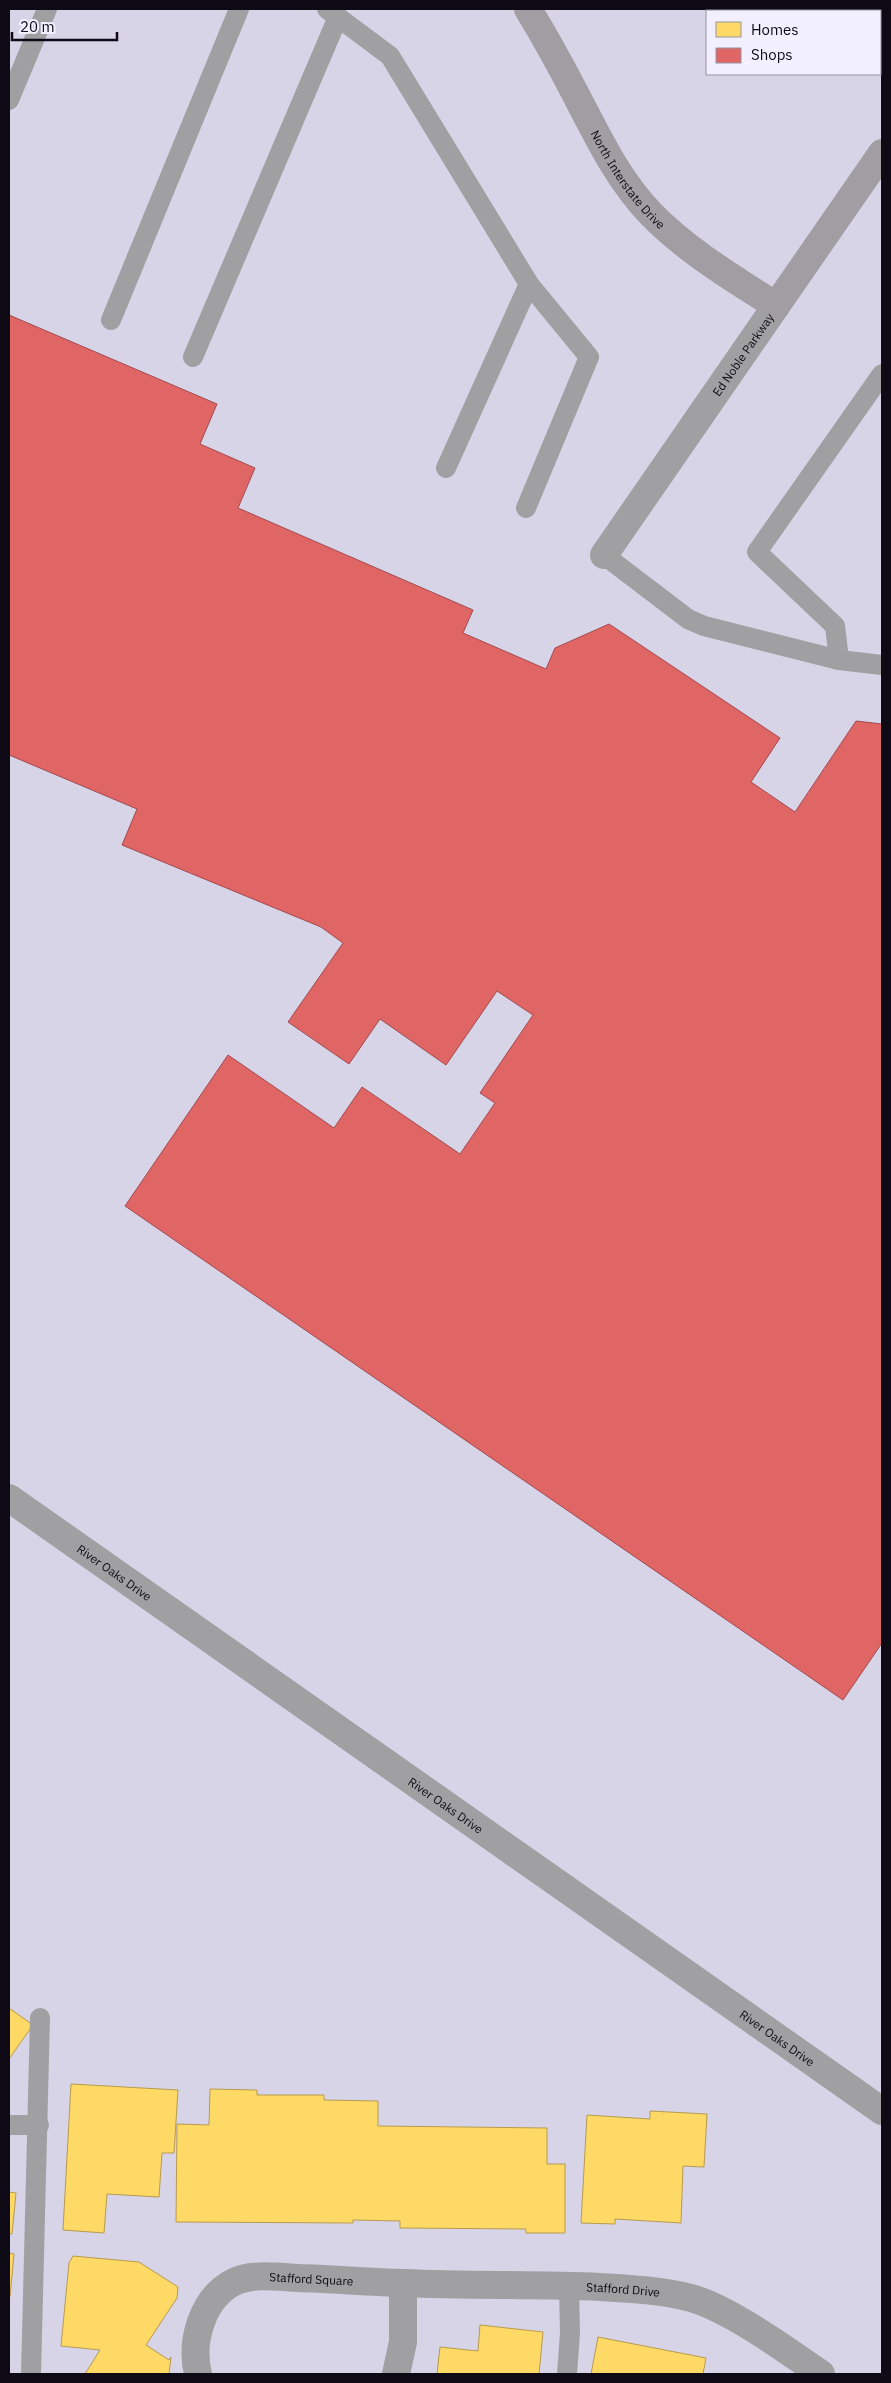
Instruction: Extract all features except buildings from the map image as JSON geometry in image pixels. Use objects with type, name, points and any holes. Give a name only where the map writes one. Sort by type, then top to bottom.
[{"type":"main road","name":"North Interstate Drive","points":[[528,9],[558,59],[615,167],[650,213],[703,258],[776,306]]},
{"type":"main road","name":"Ed Noble Parkway","points":[[776,306],[882,153]]},
{"type":"street","name":"Ed Noble Parkway","points":[[604,556],[776,306]]},
{"type":"street","name":"River Oaks Drive","points":[[9,1498],[882,2110]]},
{"type":"street","name":"Stafford Square","points":[[198,2374],[195,2364],[198,2330],[206,2310],[220,2293],[235,2282],[263,2277],[403,2283]]},
{"type":"street","name":"Stafford Drive","points":[[403,2283],[569,2286],[651,2290],[691,2298],[745,2324],[815,2373]]},
{"type":"street","points":[[396,2374],[403,2342],[403,2283]]},
{"type":"lane","points":[[9,100],[47,9]]},
{"type":"lane","points":[[111,320],[239,9]]},
{"type":"lane","points":[[193,357],[333,13],[390,56],[529,284],[589,357],[526,508]]},
{"type":"lane","points":[[446,468],[529,284]]},
{"type":"lane","points":[[839,660],[834,626],[757,552],[882,374]]},
{"type":"lane","points":[[604,556],[688,619],[729,633],[839,660],[882,664]]},
{"type":"lane","points":[[31,2374],[40,2018]]},
{"type":"lane","points":[[9,2125],[38,2126]]},
{"type":"lane","points":[[567,2374],[570,2333],[569,2286]]}]
